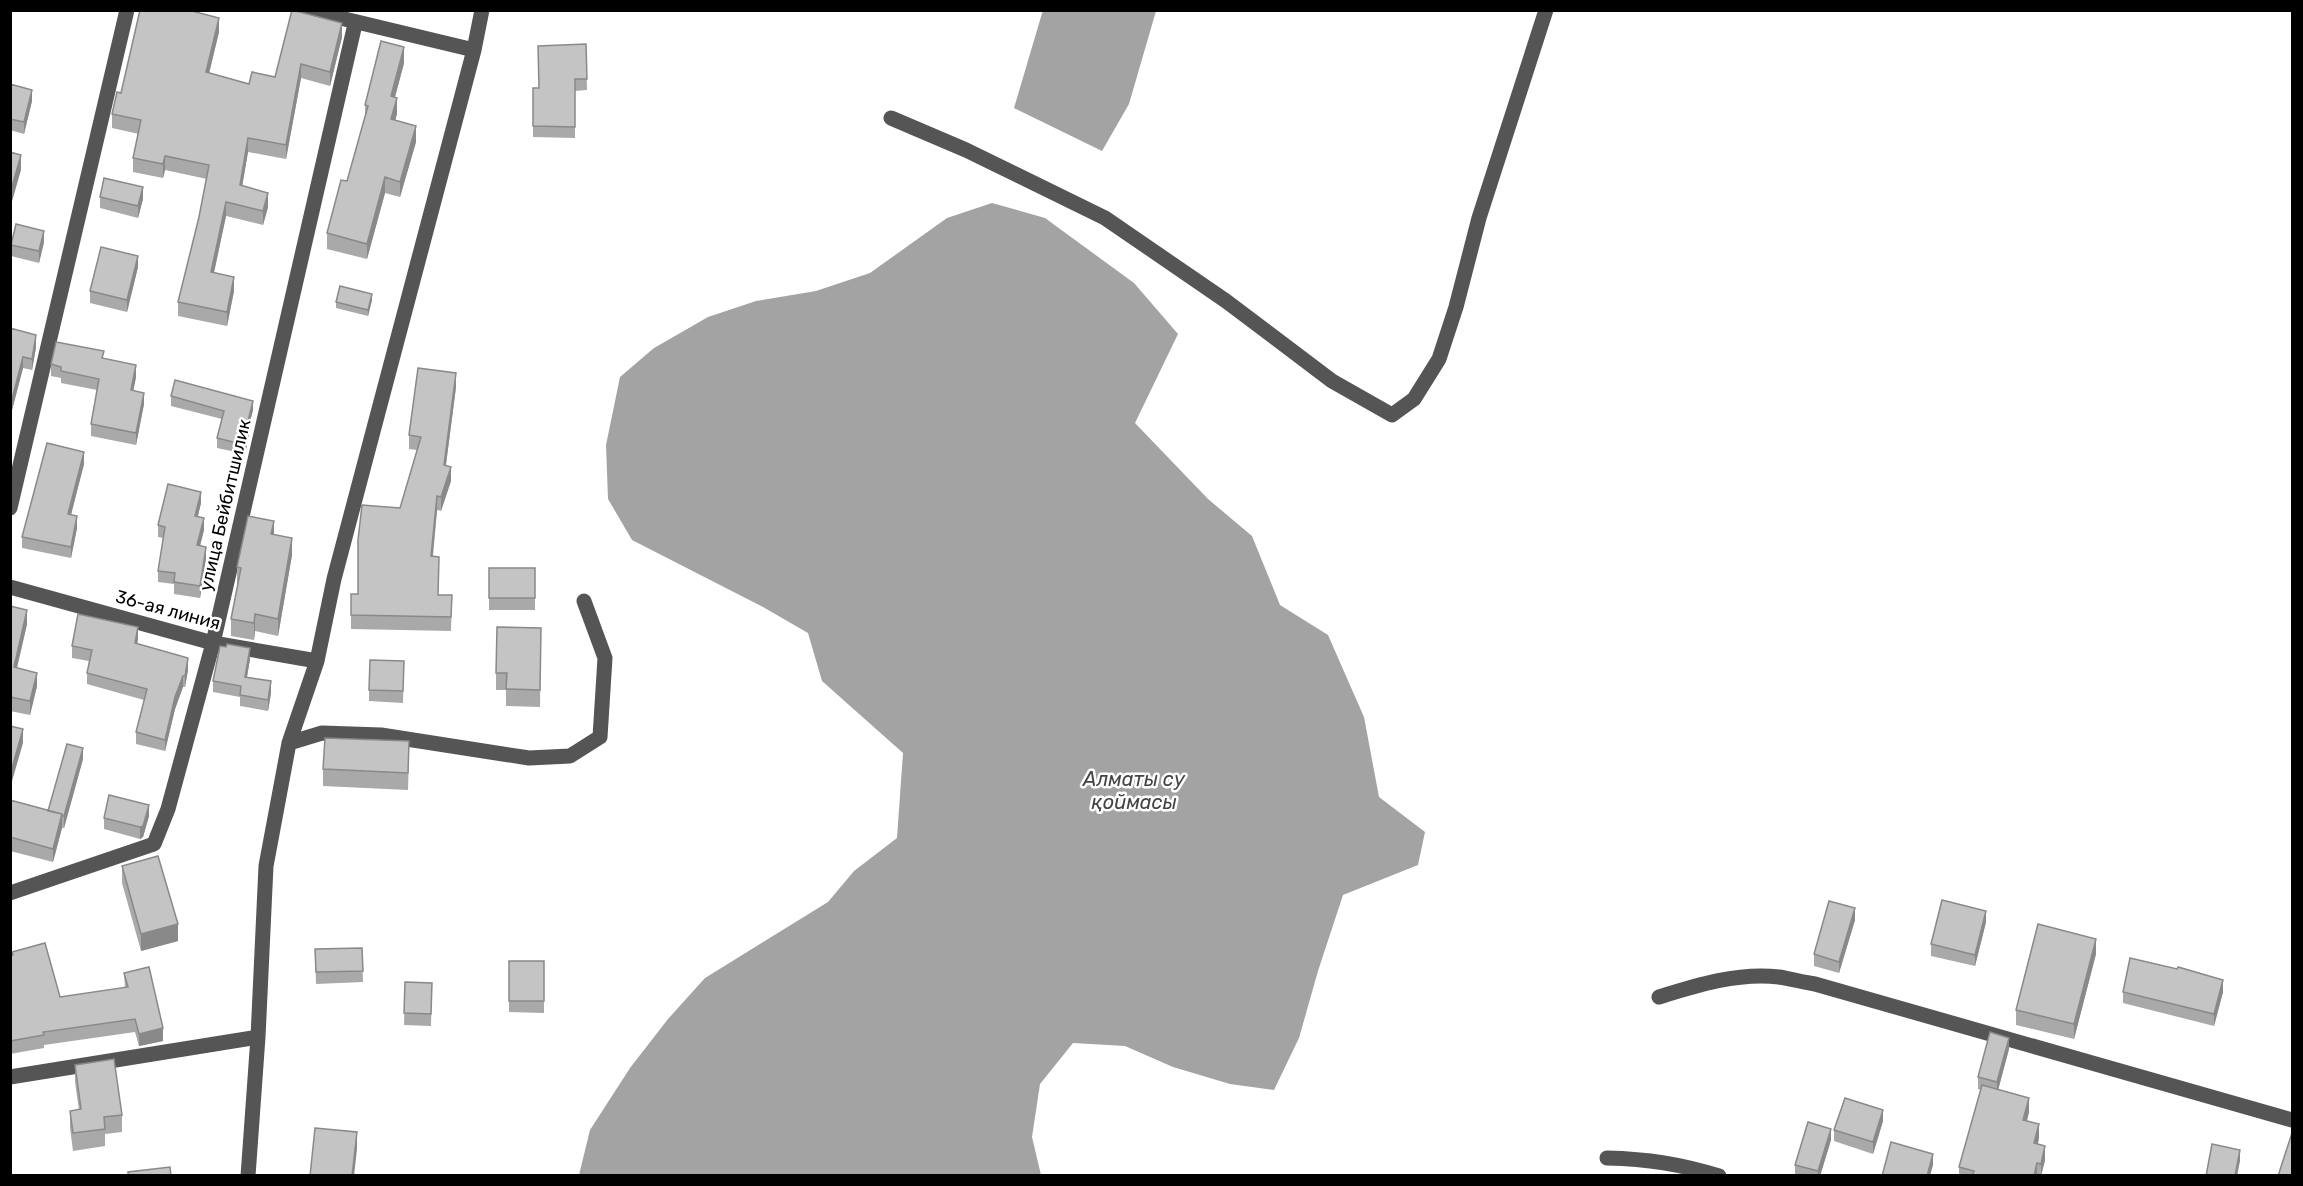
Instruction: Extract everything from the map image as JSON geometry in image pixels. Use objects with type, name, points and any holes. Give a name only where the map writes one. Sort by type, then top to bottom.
[{"type":"street","points":[[10,508],[128,10]]},
{"type":"street","points":[[307,10],[355,24],[474,50]]},
{"type":"street","points":[[248,1176],[258,1037],[266,866],[289,743],[317,661],[334,579],[474,50],[482,10]]},
{"type":"street","points":[[891,118],[966,150],[1105,218],[1226,301],[1332,381],[1392,415],[1414,399],[1439,359],[1456,308],[1479,218],[1546,10]]},
{"type":"street","name":"улица Бейбитшилик","points":[[10,894],[153,844],[168,809],[213,643],[355,24]]},
{"type":"street","name":"36-ая линия","points":[[10,587],[213,643],[317,661]]},
{"type":"street","points":[[289,743],[322,734],[381,735],[529,758],[570,756],[600,737],[605,658],[584,601]]},
{"type":"street","points":[[1659,997],[1697,985],[1736,979],[1777,977],[1815,984],[2292,1120]]},
{"type":"street","points":[[10,1077],[258,1037]]},
{"type":"street","points":[[1607,1158],[1645,1159],[1679,1164],[1719,1176]]},
{"type":"water","points":[[1043,10],[1156,11],[1129,104],[1102,151],[1014,108]]},
{"type":"water","name":"Алматы су қоймасы","points":[[992,203],[1045,218],[1134,283],[1178,334],[1135,423],[1208,499],[1252,536],[1280,605],[1328,635],[1364,717],[1379,797],[1425,832],[1418,865],[1343,895],[1299,1038],[1274,1090],[1230,1084],[1173,1067],[1125,1046],[1073,1043],[1040,1084],[1032,1137],[1041,1175],[579,1175],[590,1130],[630,1068],[668,1019],[705,978],[828,902],[854,871],[897,838],[903,753],[822,681],[808,633],[763,607],[632,540],[608,499],[606,445],[620,377],[654,348],[708,317],[756,301],[816,291],[870,273],[947,218]]},
{"type":"building","points":[[140,10],[188,10],[219,18],[206,72],[249,84],[252,72],[275,77],[292,10],[342,23],[330,72],[301,64],[286,145],[248,138],[240,185],[268,193],[263,211],[226,202],[211,272],[234,277],[227,312],[178,302],[209,165],[165,156],[163,164],[133,158],[141,120],[112,114],[117,92],[121,93]]},
{"type":"building","points":[[381,41],[404,47],[391,96],[397,98],[391,119],[416,126],[400,182],[385,177],[367,244],[327,233],[341,180],[347,181],[368,106],[365,105]]},
{"type":"building","points":[[586,44],[587,79],[575,79],[575,127],[533,126],[533,88],[539,88],[538,46]]},
{"type":"building","points":[[10,84],[32,90],[24,122],[10,119]]},
{"type":"building","points":[[10,152],[21,155],[11,190],[10,190]]},
{"type":"building","points":[[104,178],[143,187],[138,206],[100,197]]},
{"type":"building","points":[[16,224],[44,231],[39,251],[11,245]]},
{"type":"building","points":[[101,247],[138,256],[127,300],[90,291]]},
{"type":"building","points":[[340,286],[372,294],[368,310],[336,302]]},
{"type":"building","points":[[10,328],[36,335],[32,359],[23,357],[12,399],[10,398]]},
{"type":"building","points":[[56,342],[104,351],[102,358],[136,365],[131,390],[144,393],[136,433],[91,424],[99,379],[61,371],[61,367],[51,364]]},
{"type":"building","points":[[418,368],[456,373],[444,465],[451,467],[441,497],[437,496],[431,556],[439,557],[438,595],[452,595],[451,617],[351,615],[351,594],[358,594],[358,540],[362,505],[400,508],[421,437],[409,435]]},
{"type":"building","points":[[175,380],[253,401],[245,445],[217,438],[224,411],[171,396]]},
{"type":"building","points":[[47,443],[84,452],[68,514],[77,516],[71,547],[22,537]]},
{"type":"building","points":[[168,484],[201,492],[195,516],[204,518],[197,545],[206,547],[200,586],[174,582],[175,573],[158,571],[165,527],[158,525]]},
{"type":"building","points":[[248,516],[274,521],[271,534],[292,538],[278,619],[255,614],[254,623],[231,619],[241,568],[237,567]]},
{"type":"building","points":[[489,568],[535,568],[535,598],[489,598]]},
{"type":"building","points":[[10,606],[27,610],[14,667],[37,673],[30,701],[10,697]]},
{"type":"building","points":[[78,614],[138,627],[135,643],[188,658],[185,676],[183,676],[175,697],[165,740],[136,732],[147,689],[87,673],[92,650],[72,646]]},
{"type":"building","points":[[497,627],[541,628],[540,690],[506,689],[507,673],[496,673]]},
{"type":"building","points":[[227,644],[250,648],[245,677],[271,681],[268,700],[240,695],[241,686],[213,681],[220,646],[226,647]]},
{"type":"building","points":[[370,660],[404,661],[403,691],[369,690]]},
{"type":"building","points":[[10,726],[23,729],[10,775]]},
{"type":"building","points":[[325,738],[409,741],[408,773],[323,769]]},
{"type":"building","points":[[67,744],[83,748],[64,816],[62,816],[62,814],[48,811]]},
{"type":"building","points":[[109,795],[149,805],[143,826],[104,818]]},
{"type":"building","points":[[10,800],[62,814],[53,849],[10,837]]},
{"type":"building","points":[[158,856],[178,924],[141,934],[122,866]]},
{"type":"building","points":[[1942,900],[1986,911],[1975,955],[1931,944]]},
{"type":"building","points":[[1829,901],[1855,908],[1839,962],[1814,954]]},
{"type":"building","points":[[2038,924],[2096,939],[2074,1024],[2016,1010]]},
{"type":"building","points":[[45,943],[60,997],[128,987],[124,973],[149,967],[163,1028],[139,1034],[135,1019],[43,1032],[44,1035],[10,1041],[10,955],[13,955],[12,952]]},
{"type":"building","points":[[362,948],[363,971],[316,972],[315,949]]},
{"type":"building","points":[[2130,958],[2177,969],[2178,967],[2223,980],[2214,1014],[2123,992]]},
{"type":"building","points":[[509,961],[544,961],[544,1001],[509,1001]]},
{"type":"building","points":[[405,982],[432,983],[431,1014],[404,1013]]},
{"type":"building","points":[[1990,1032],[2009,1038],[1997,1082],[1978,1077]]},
{"type":"building","points":[[114,1059],[122,1115],[104,1117],[105,1129],[73,1133],[70,1111],[81,1109],[75,1065]]},
{"type":"building","points":[[1982,1085],[2029,1098],[2023,1120],[2039,1124],[2034,1143],[2045,1146],[2041,1164],[2037,1163],[2034,1176],[1972,1176],[1974,1171],[1959,1167]]},
{"type":"building","points":[[1845,1098],[1883,1110],[1873,1142],[1834,1130]]},
{"type":"building","points":[[1808,1122],[1831,1129],[1818,1171],[1795,1165]]},
{"type":"building","points":[[315,1128],[357,1132],[352,1176],[310,1176]]},
{"type":"building","points":[[2292,1133],[2292,1176],[2278,1176]]},
{"type":"building","points":[[1891,1142],[1933,1154],[1927,1176],[1882,1176]]},
{"type":"building","points":[[2212,1144],[2240,1150],[2235,1176],[2206,1176]]},
{"type":"building","points":[[170,1167],[171,1176],[128,1176],[128,1172]]}]
